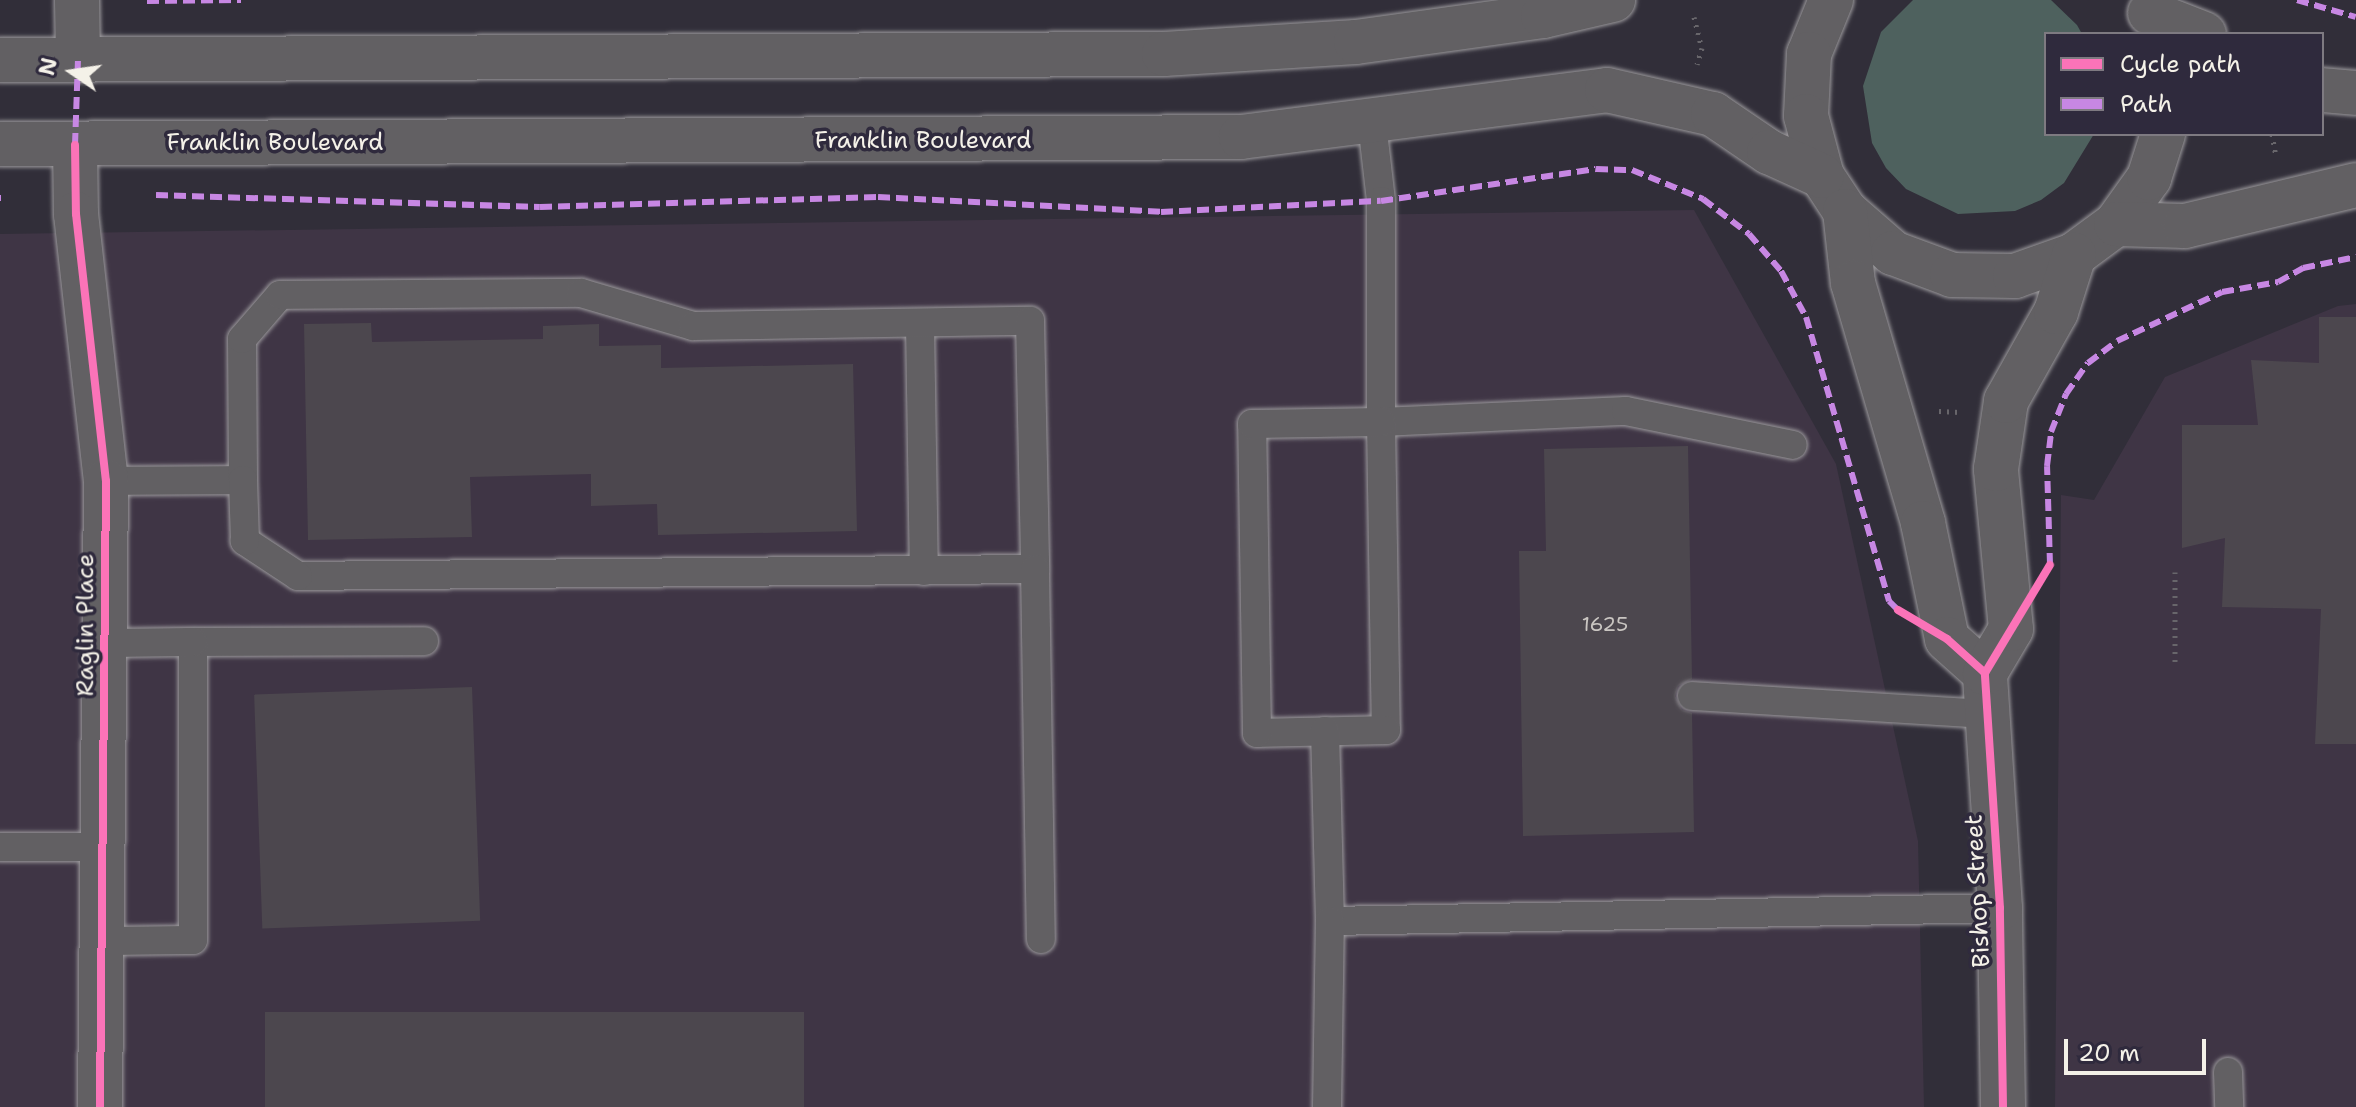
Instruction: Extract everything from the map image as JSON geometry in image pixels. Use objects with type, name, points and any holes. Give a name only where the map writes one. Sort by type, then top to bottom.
[{"type":"main road","points":[[77,0],[78,60]]},
{"type":"main road","points":[[0,60],[1164,54],[1356,42],[1613,0]]},
{"type":"main road","points":[[1831,0],[1809,54],[1806,116],[1834,193],[1853,283],[1923,523],[1947,639],[1987,694]]},
{"type":"main road","points":[[2149,16],[2198,32]]},
{"type":"main road","points":[[2324,90],[2356,93]]},
{"type":"main road","name":"Franklin Boulevard","points":[[0,144],[1034,141],[1241,137],[1372,123],[1553,94],[1637,93],[1713,114],[1834,193],[1893,253],[1952,275],[2015,276],[2074,255],[2116,224],[2149,178],[2162,136]]},
{"type":"main road","name":"Raglin Place","points":[[75,145],[76,214],[106,481],[106,847],[100,1107]]},
{"type":"main road","points":[[2116,224],[2185,226],[2356,185]]},
{"type":"main road","points":[[1987,694],[2011,629],[1996,469],[2001,421],[2021,369],[2056,312],[2074,255]]},
{"type":"main road","name":"Bishop Street","points":[[1987,694],[2000,908],[2003,1107]]},
{"type":"lane","points":[[1372,123],[1381,201],[1381,422],[1386,730],[1257,733],[1252,424],[1381,422],[1626,411],[1793,445]]},
{"type":"lane","points":[[1035,569],[298,576],[245,541],[242,339],[280,295],[581,293],[693,326],[1030,321],[1035,569],[1041,939]]},
{"type":"lane","points":[[920,324],[924,571]]},
{"type":"lane","points":[[106,481],[243,480]]},
{"type":"lane","points":[[106,643],[424,641]]},
{"type":"lane","points":[[105,941],[193,940],[193,642]]},
{"type":"lane","points":[[1692,696],[1987,694]]},
{"type":"lane","points":[[1325,731],[1330,921],[1327,1107]]},
{"type":"lane","points":[[0,847],[106,847]]},
{"type":"lane","points":[[1330,921],[2000,908]]},
{"type":"lane","points":[[2228,1072],[2229,1107]]},
{"type":"path","points":[[1692,76],[1702,48],[1694,17]]},
{"type":"path","points":[[2272,136],[2279,169]]},
{"type":"path","points":[[1933,413],[1946,408],[1971,414]]},
{"type":"path","points":[[2175,572],[2175,665]]},
{"type":"shaded area","points":[[1913,0],[2051,0],[2081,32],[2044,32],[2044,136],[2093,136],[2064,183],[2041,200],[2015,211],[1958,214],[1906,189],[1886,168],[1872,143],[1863,86],[1881,32]]},
{"type":"shaded area","points":[[1694,210],[1836,464],[1918,841],[1924,1107],[0,1107],[0,234]]},
{"type":"shaded area","points":[[2356,304],[2356,1107],[2055,1107],[2061,495],[2094,500],[2165,377],[2338,306]]},
{"type":"building","points":[[2319,317],[2356,317],[2356,744],[2315,744],[2321,609],[2222,607],[2225,538],[2182,548],[2182,425],[2258,425],[2251,360],[2319,363]]},
{"type":"building","points":[[371,323],[372,342],[543,339],[543,326],[599,324],[599,346],[661,345],[661,368],[853,364],[857,531],[658,535],[657,504],[591,506],[591,474],[470,477],[472,537],[308,540],[304,324]]},
{"type":"building","points":[[1688,446],[1692,679],[1678,686],[1675,696],[1682,710],[1692,713],[1694,832],[1523,836],[1519,551],[1546,551],[1544,449]]},
{"type":"building","points":[[472,687],[480,921],[262,928],[254,695]]},
{"type":"building","points":[[265,1012],[804,1012],[804,1107],[265,1107]]},
{"type":"marked path","points":[[147,1],[241,0]]},
{"type":"marked path","points":[[2297,0],[2356,17]]},
{"type":"marked path","points":[[75,145],[78,60]]},
{"type":"marked path","points":[[156,195],[540,207],[878,197],[1161,212],[1381,201],[1596,169],[1632,170],[1703,199],[1749,234],[1781,271],[1806,317],[1889,601],[1898,610]]},
{"type":"marked path","points":[[2050,565],[2047,466],[2051,432],[2066,394],[2088,363],[2117,341],[2222,292],[2278,282],[2303,268],[2356,257]]},
{"type":"cycle path","points":[[75,145],[76,214],[106,481],[100,1107]]},
{"type":"cycle path","points":[[2003,1107],[2000,908],[1985,673],[2050,565]]},
{"type":"cycle path","points":[[1898,610],[1947,639],[1985,673]]}]
